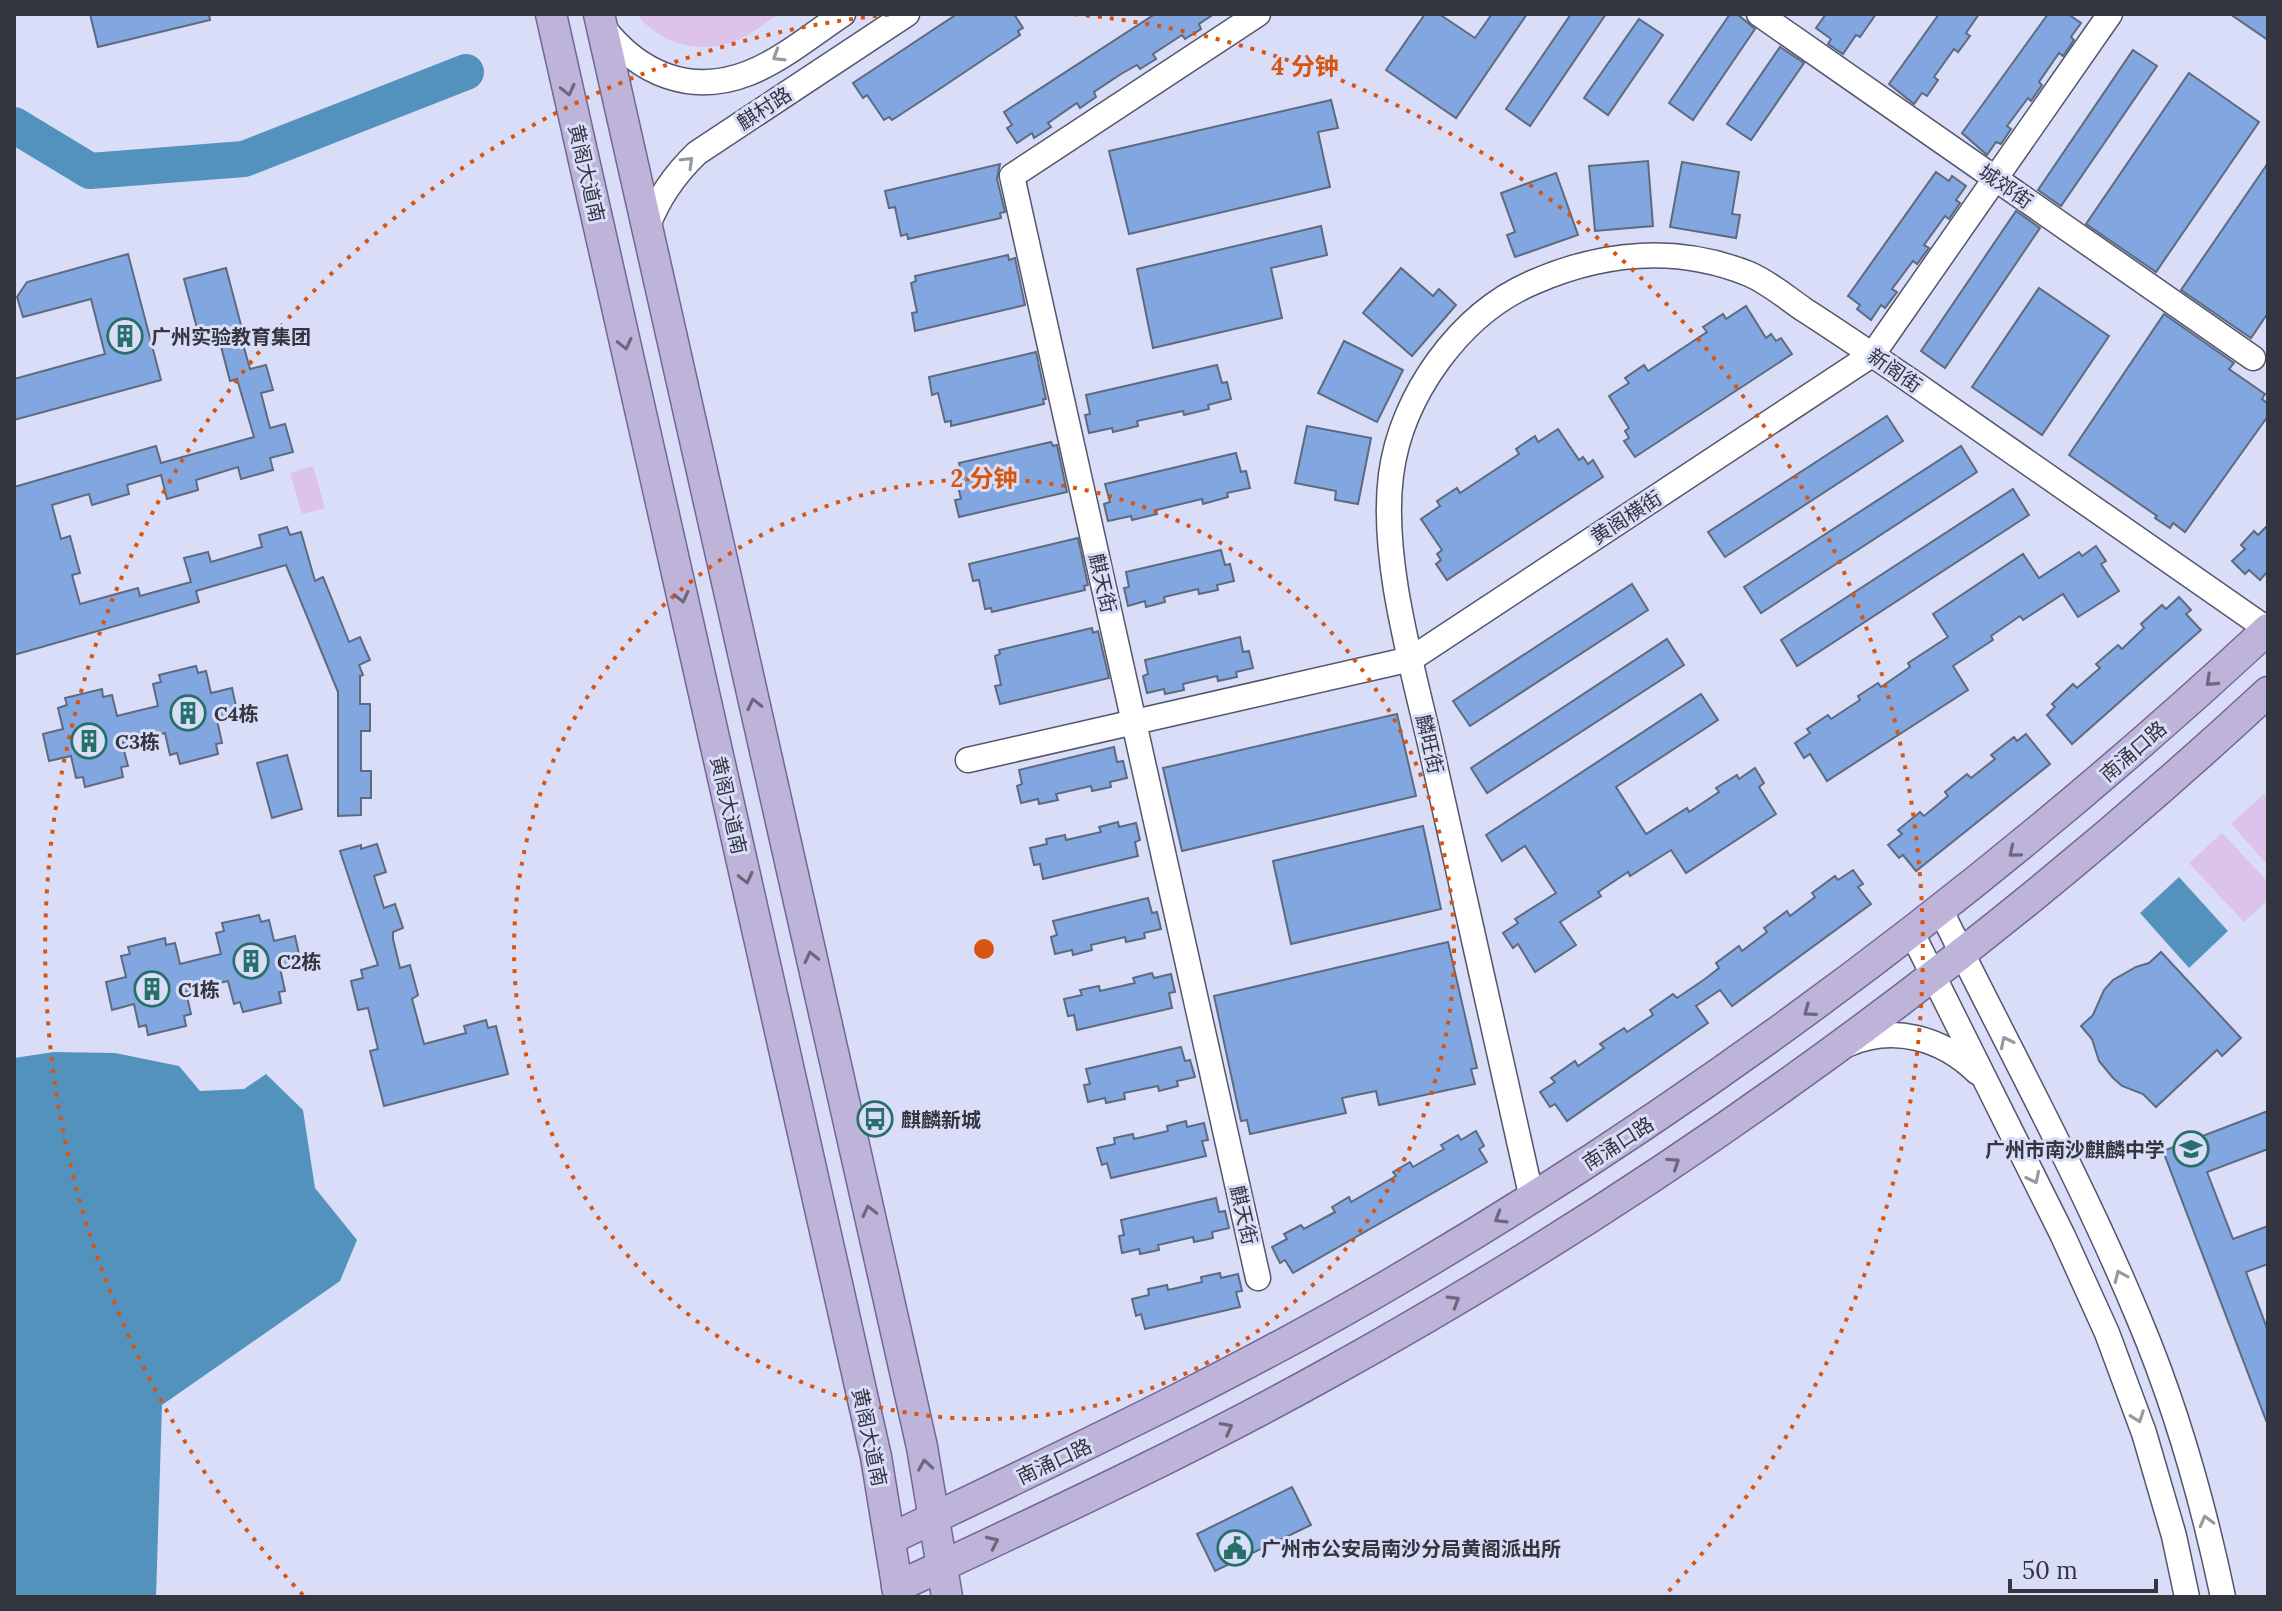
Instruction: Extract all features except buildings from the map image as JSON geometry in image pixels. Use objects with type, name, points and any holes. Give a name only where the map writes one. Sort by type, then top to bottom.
[{"type":"main road","name":"黄阁大道南","points":[[551,14],[876,1457],[898,1592]]},
{"type":"main road","points":[[600,20],[922,1447],[947,1597]]},
{"type":"main road","name":"南涌口路","points":[[890,1539],[1199,1390],[1408,1274],[1532,1199],[1710,1082],[1941,911],[2089,790],[2268,629]]},
{"type":"main road","points":[[898,1592],[941,1566],[1220,1431],[1431,1315],[1636,1188],[1823,1058],[1934,976],[2119,825],[2268,692]]},
{"type":"street","name":"麒村路","points":[[600,20],[616,45],[635,61],[656,73],[679,80],[703,82],[727,80],[750,73],[843,14]]},
{"type":"street","name":"麒村路","points":[[647,228],[672,179],[697,153],[907,14]]},
{"type":"street","name":"麒天街","points":[[1258,14],[1012,176],[1258,1278]]},
{"type":"street","name":"城郊街","points":[[1759,14],[2253,358]]},
{"type":"street","name":"黄阁横街","points":[[968,760],[1411,659],[1873,354],[2110,14]]},
{"type":"street","name":"新阁街","points":[[1486,311],[1525,285],[1568,267],[1614,256],[1661,254],[1708,261],[1753,275],[1873,354],[2268,629]]},
{"type":"street","name":"麟旺街","points":[[1486,311],[1451,344],[1424,383],[1403,425],[1391,470],[1387,518],[1392,564],[1411,659],[1532,1199]]},
{"type":"street","points":[[1941,911],[2095,1221],[2140,1320],[2178,1422],[2208,1527],[2223,1597]]},
{"type":"street","points":[[1912,933],[2063,1236],[2107,1333],[2144,1433],[2174,1536],[2187,1597]]},
{"type":"street","points":[[1823,1058],[1870,1037],[1921,1038],[1953,1052],[1989,1087]]},
{"type":"shaded area","points":[[637,14],[779,14],[741,38],[722,45],[694,47],[657,33]]},
{"type":"shaded area","points":[[313,466],[325,508],[302,514],[290,473]]},
{"type":"shaded area","points":[[2264,794],[2268,798],[2268,865],[2231,824]]},
{"type":"shaded area","points":[[2222,833],[2268,882],[2268,900],[2244,922],[2189,863]]},
{"type":"water","points":[[2179,877],[2228,931],[2189,968],[2140,913]]},
{"type":"water","points":[[54,1052],[115,1053],[179,1066],[200,1091],[244,1089],[266,1074],[303,1110],[315,1188],[357,1240],[340,1281],[162,1405],[156,1597],[14,1597],[14,1058]]},
{"type":"waterway","points":[[14,125],[90,171],[244,159],[466,72]]},
{"type":"place","name":"广州实验教育集团","points":[[125,336]]},
{"type":"place","name":"C4栋","points":[[188,713]]},
{"type":"place","name":"C3栋","points":[[89,741]]},
{"type":"place","name":"C2栋","points":[[251,961]]},
{"type":"place","name":"C1栋","points":[[152,989]]},
{"type":"place","name":"麒麟新城","points":[[875,1119]]},
{"type":"place","name":"广州市南沙麒麟中学","points":[[2191,1149]]},
{"type":"place","name":"广州市公安局南沙分局黄阁派出所","points":[[1235,1548]]}]
